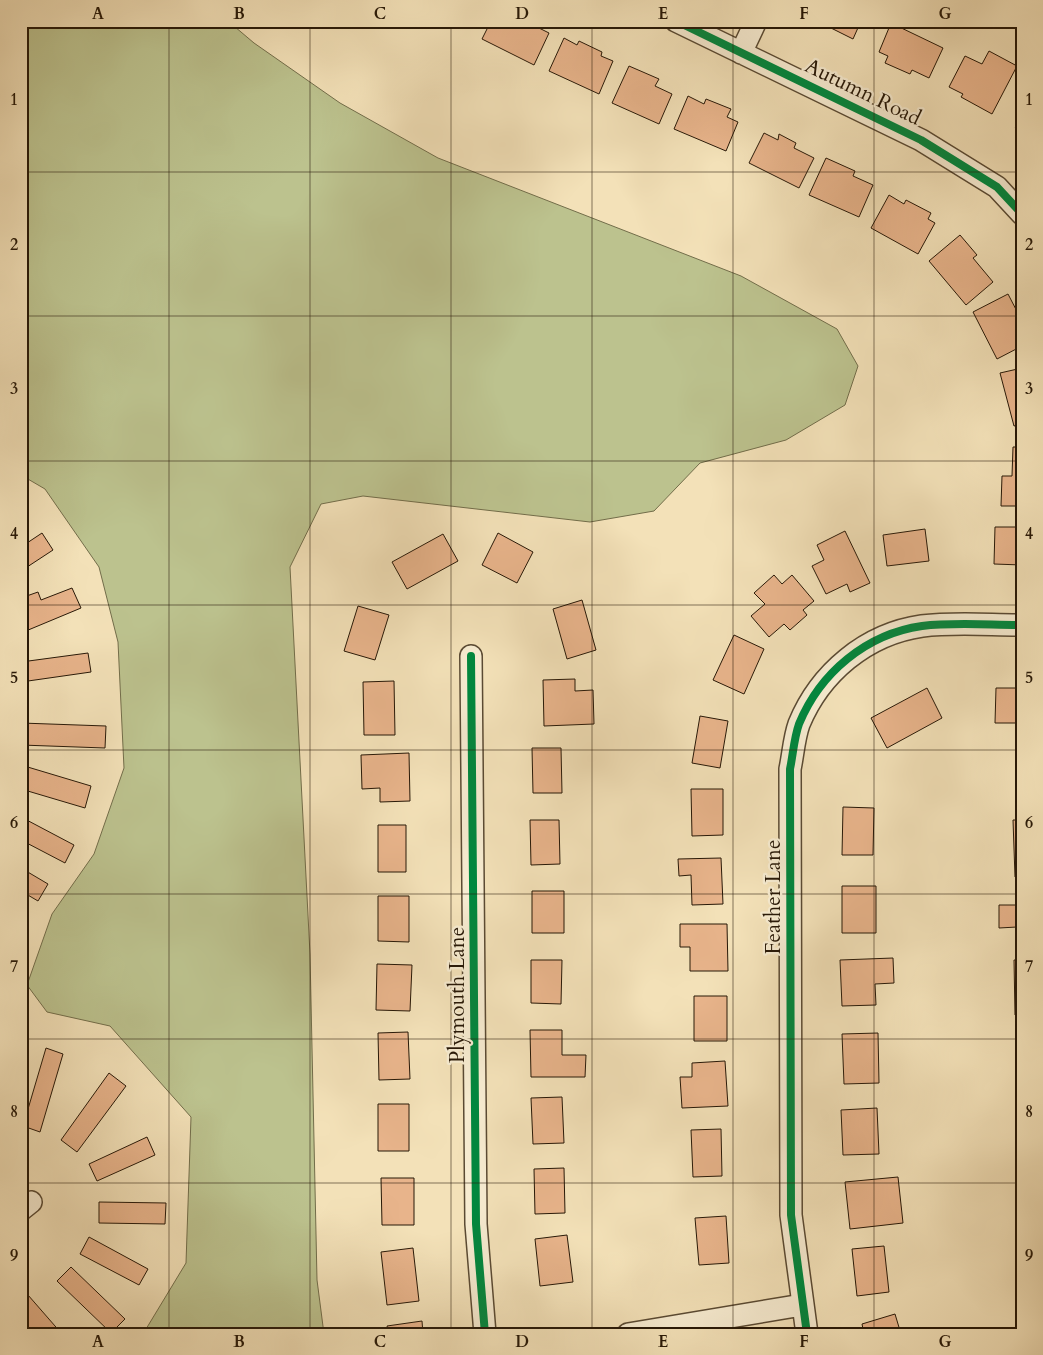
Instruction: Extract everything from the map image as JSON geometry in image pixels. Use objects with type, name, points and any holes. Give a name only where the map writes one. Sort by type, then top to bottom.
[{"type":"street","name":"Autumn Road","points":[[676,21],[921,140],[997,187],[1022,214]]},
{"type":"street","points":[[741,53],[756,21]]},
{"type":"street","name":"Feather Lane","points":[[807,1334],[791,1205],[790,769],[798,727],[808,705],[825,680],[849,656],[882,637],[922,626],[1022,625]]},
{"type":"street","name":"Plymouth Lane","points":[[472,656],[476,1224],[485,1334]]},
{"type":"street","points":[[628,1334],[802,1305]]},
{"type":"green space","points":[[21,21],[228,21],[254,43],[340,103],[438,158],[741,276],[837,329],[858,366],[845,405],[786,440],[700,463],[654,511],[590,522],[363,496],[321,504],[290,567],[310,954],[317,1280],[324,1334],[143,1334],[186,1263],[191,1117],[110,1026],[47,1012],[27,985],[52,914],[94,854],[124,768],[118,642],[99,567],[45,489],[21,475]]},
{"type":"building","points":[[491,21],[541,22],[539,28],[549,33],[534,65],[482,39]]},
{"type":"building","points":[[817,21],[861,21],[853,39]]},
{"type":"building","points":[[891,23],[943,48],[929,78],[912,70],[910,74],[885,63],[888,56],[879,52]]},
{"type":"building","points":[[564,38],[577,45],[579,41],[602,52],[601,56],[613,61],[599,94],[549,71]]},
{"type":"building","points":[[989,51],[1017,66],[992,114],[961,97],[963,94],[949,87],[965,56],[982,64]]},
{"type":"building","points":[[629,66],[659,79],[655,86],[672,94],[659,124],[612,103]]},
{"type":"building","points":[[688,96],[704,104],[706,99],[731,109],[727,117],[738,122],[726,151],[674,129]]},
{"type":"building","points":[[1022,120],[1022,134],[1015,128]]},
{"type":"building","points":[[764,133],[778,140],[779,134],[796,143],[794,148],[814,158],[799,188],[749,163]]},
{"type":"building","points":[[826,158],[855,171],[853,176],[873,185],[859,217],[809,195]]},
{"type":"building","points":[[889,195],[904,204],[906,200],[931,213],[928,219],[935,223],[918,254],[871,228]]},
{"type":"building","points":[[960,235],[977,255],[973,258],[993,282],[966,305],[929,261]]},
{"type":"building","points":[[1008,294],[1022,321],[1019,327],[1022,333],[1022,346],[997,359],[973,312]]},
{"type":"building","points":[[1022,368],[1022,424],[1014,426],[1000,373]]},
{"type":"building","points":[[1013,447],[1022,447],[1022,506],[1001,506],[1002,476],[1012,476]]},
{"type":"building","points":[[995,527],[1022,527],[1022,565],[994,564]]},
{"type":"building","points":[[925,529],[929,561],[887,566],[883,535]]},
{"type":"building","points":[[845,531],[870,583],[850,592],[847,584],[826,594],[812,566],[824,560],[817,545]]},
{"type":"building","points":[[42,533],[53,550],[21,571],[21,547]]},
{"type":"building","points":[[498,533],[533,552],[517,583],[482,565]]},
{"type":"building","points":[[443,534],[458,561],[407,589],[392,562]]},
{"type":"building","points":[[774,575],[782,584],[792,575],[814,601],[803,610],[807,615],[790,630],[784,624],[769,637],[751,616],[765,604],[754,593]]},
{"type":"building","points":[[72,588],[81,608],[21,633],[21,598],[38,592],[41,600]]},
{"type":"building","points":[[582,600],[596,650],[567,659],[553,609]]},
{"type":"building","points":[[358,606],[389,615],[375,660],[344,651]]},
{"type":"building","points":[[734,635],[764,649],[744,694],[713,680]]},
{"type":"building","points":[[88,653],[91,672],[21,682],[21,662]]},
{"type":"building","points":[[575,679],[575,691],[593,690],[594,724],[544,726],[543,680]]},
{"type":"building","points":[[394,681],[395,735],[364,735],[363,682]]},
{"type":"building","points":[[927,688],[942,718],[887,748],[871,718]]},
{"type":"building","points":[[996,688],[1022,688],[1022,723],[995,723]]},
{"type":"building","points":[[700,716],[728,721],[720,768],[692,763]]},
{"type":"building","points":[[21,723],[106,726],[105,748],[21,745]]},
{"type":"building","points":[[532,748],[561,748],[562,793],[533,793]]},
{"type":"building","points":[[1017,750],[1022,750],[1022,805],[1017,805]]},
{"type":"building","points":[[409,753],[410,801],[380,802],[380,788],[362,789],[361,755]]},
{"type":"building","points":[[21,765],[91,786],[85,808],[21,789]]},
{"type":"building","points":[[691,789],[723,789],[723,835],[692,836]]},
{"type":"building","points":[[843,807],[874,808],[873,855],[842,855]]},
{"type":"building","points":[[21,817],[74,845],[65,863],[21,840]]},
{"type":"building","points":[[530,820],[559,820],[560,864],[531,865]]},
{"type":"building","points":[[1013,820],[1022,820],[1022,877],[1015,877]]},
{"type":"building","points":[[378,825],[406,825],[406,872],[378,872]]},
{"type":"building","points":[[721,858],[723,904],[692,905],[691,875],[679,876],[678,859]]},
{"type":"building","points":[[21,868],[48,884],[38,901],[21,891]]},
{"type":"building","points":[[842,886],[876,886],[876,933],[842,933]]},
{"type":"building","points":[[532,891],[564,891],[564,933],[532,933]]},
{"type":"building","points":[[1016,893],[1022,893],[1022,946],[1017,946],[1017,927],[999,928],[999,905],[1016,905]]},
{"type":"building","points":[[378,896],[409,896],[409,942],[378,941]]},
{"type":"building","points":[[680,924],[727,924],[728,971],[690,971],[690,947],[680,947]]},
{"type":"building","points":[[893,958],[894,983],[875,984],[876,1005],[842,1006],[840,960]]},
{"type":"building","points":[[531,960],[562,960],[561,1004],[531,1003]]},
{"type":"building","points":[[1014,960],[1022,960],[1022,1014],[1015,1015]]},
{"type":"building","points":[[377,964],[412,965],[410,1011],[376,1010]]},
{"type":"building","points":[[694,996],[727,996],[727,1041],[694,1041]]},
{"type":"building","points":[[530,1030],[562,1030],[562,1055],[586,1055],[585,1077],[531,1077]]},
{"type":"building","points":[[1019,1031],[1022,1031],[1022,1082],[1020,1082]]},
{"type":"building","points":[[408,1032],[410,1079],[379,1080],[378,1033]]},
{"type":"building","points":[[878,1033],[879,1083],[844,1084],[842,1034]]},
{"type":"building","points":[[46,1048],[63,1054],[40,1132],[23,1126]]},
{"type":"building","points":[[725,1061],[728,1106],[682,1108],[680,1077],[692,1077],[692,1063]]},
{"type":"building","points":[[109,1073],[126,1086],[77,1152],[61,1140]]},
{"type":"building","points":[[562,1097],[564,1143],[533,1144],[531,1098]]},
{"type":"building","points":[[378,1104],[409,1104],[409,1151],[378,1151]]},
{"type":"building","points":[[877,1108],[879,1154],[843,1155],[841,1110]]},
{"type":"building","points":[[721,1129],[722,1176],[693,1177],[691,1130]]},
{"type":"building","points":[[147,1137],[155,1155],[97,1181],[89,1164]]},
{"type":"building","points":[[564,1168],[565,1213],[535,1214],[534,1169]]},
{"type":"building","points":[[1017,1174],[1022,1174],[1022,1231],[1018,1231]]},
{"type":"building","points":[[898,1177],[903,1223],[850,1229],[845,1182]]},
{"type":"building","points":[[381,1178],[414,1178],[414,1225],[382,1225]]},
{"type":"building","points":[[99,1202],[166,1203],[165,1224],[99,1223]]},
{"type":"building","points":[[726,1216],[729,1263],[699,1265],[695,1218]]},
{"type":"building","points":[[567,1235],[573,1282],[540,1286],[535,1239]]},
{"type":"building","points":[[89,1237],[148,1269],[139,1285],[80,1254]]},
{"type":"building","points":[[884,1246],[889,1292],[857,1296],[852,1249]]},
{"type":"building","points":[[413,1248],[419,1301],[387,1305],[381,1252]]},
{"type":"building","points":[[71,1267],[125,1319],[111,1333],[57,1281]]},
{"type":"building","points":[[21,1287],[62,1334],[34,1334],[21,1319]]},
{"type":"building","points":[[895,1314],[901,1334],[864,1334],[862,1324]]},
{"type":"building","points":[[422,1321],[423,1334],[389,1334],[387,1326]]},
{"type":"cycle path","points":[[676,21],[921,140],[997,187],[1022,214]]},
{"type":"cycle path","points":[[807,1334],[791,1215],[790,769],[797,729],[808,705],[832,673],[864,647],[882,638],[901,630],[922,626],[959,624],[1022,625]]},
{"type":"cycle path","points":[[471,656],[476,1224],[485,1334]]}]
